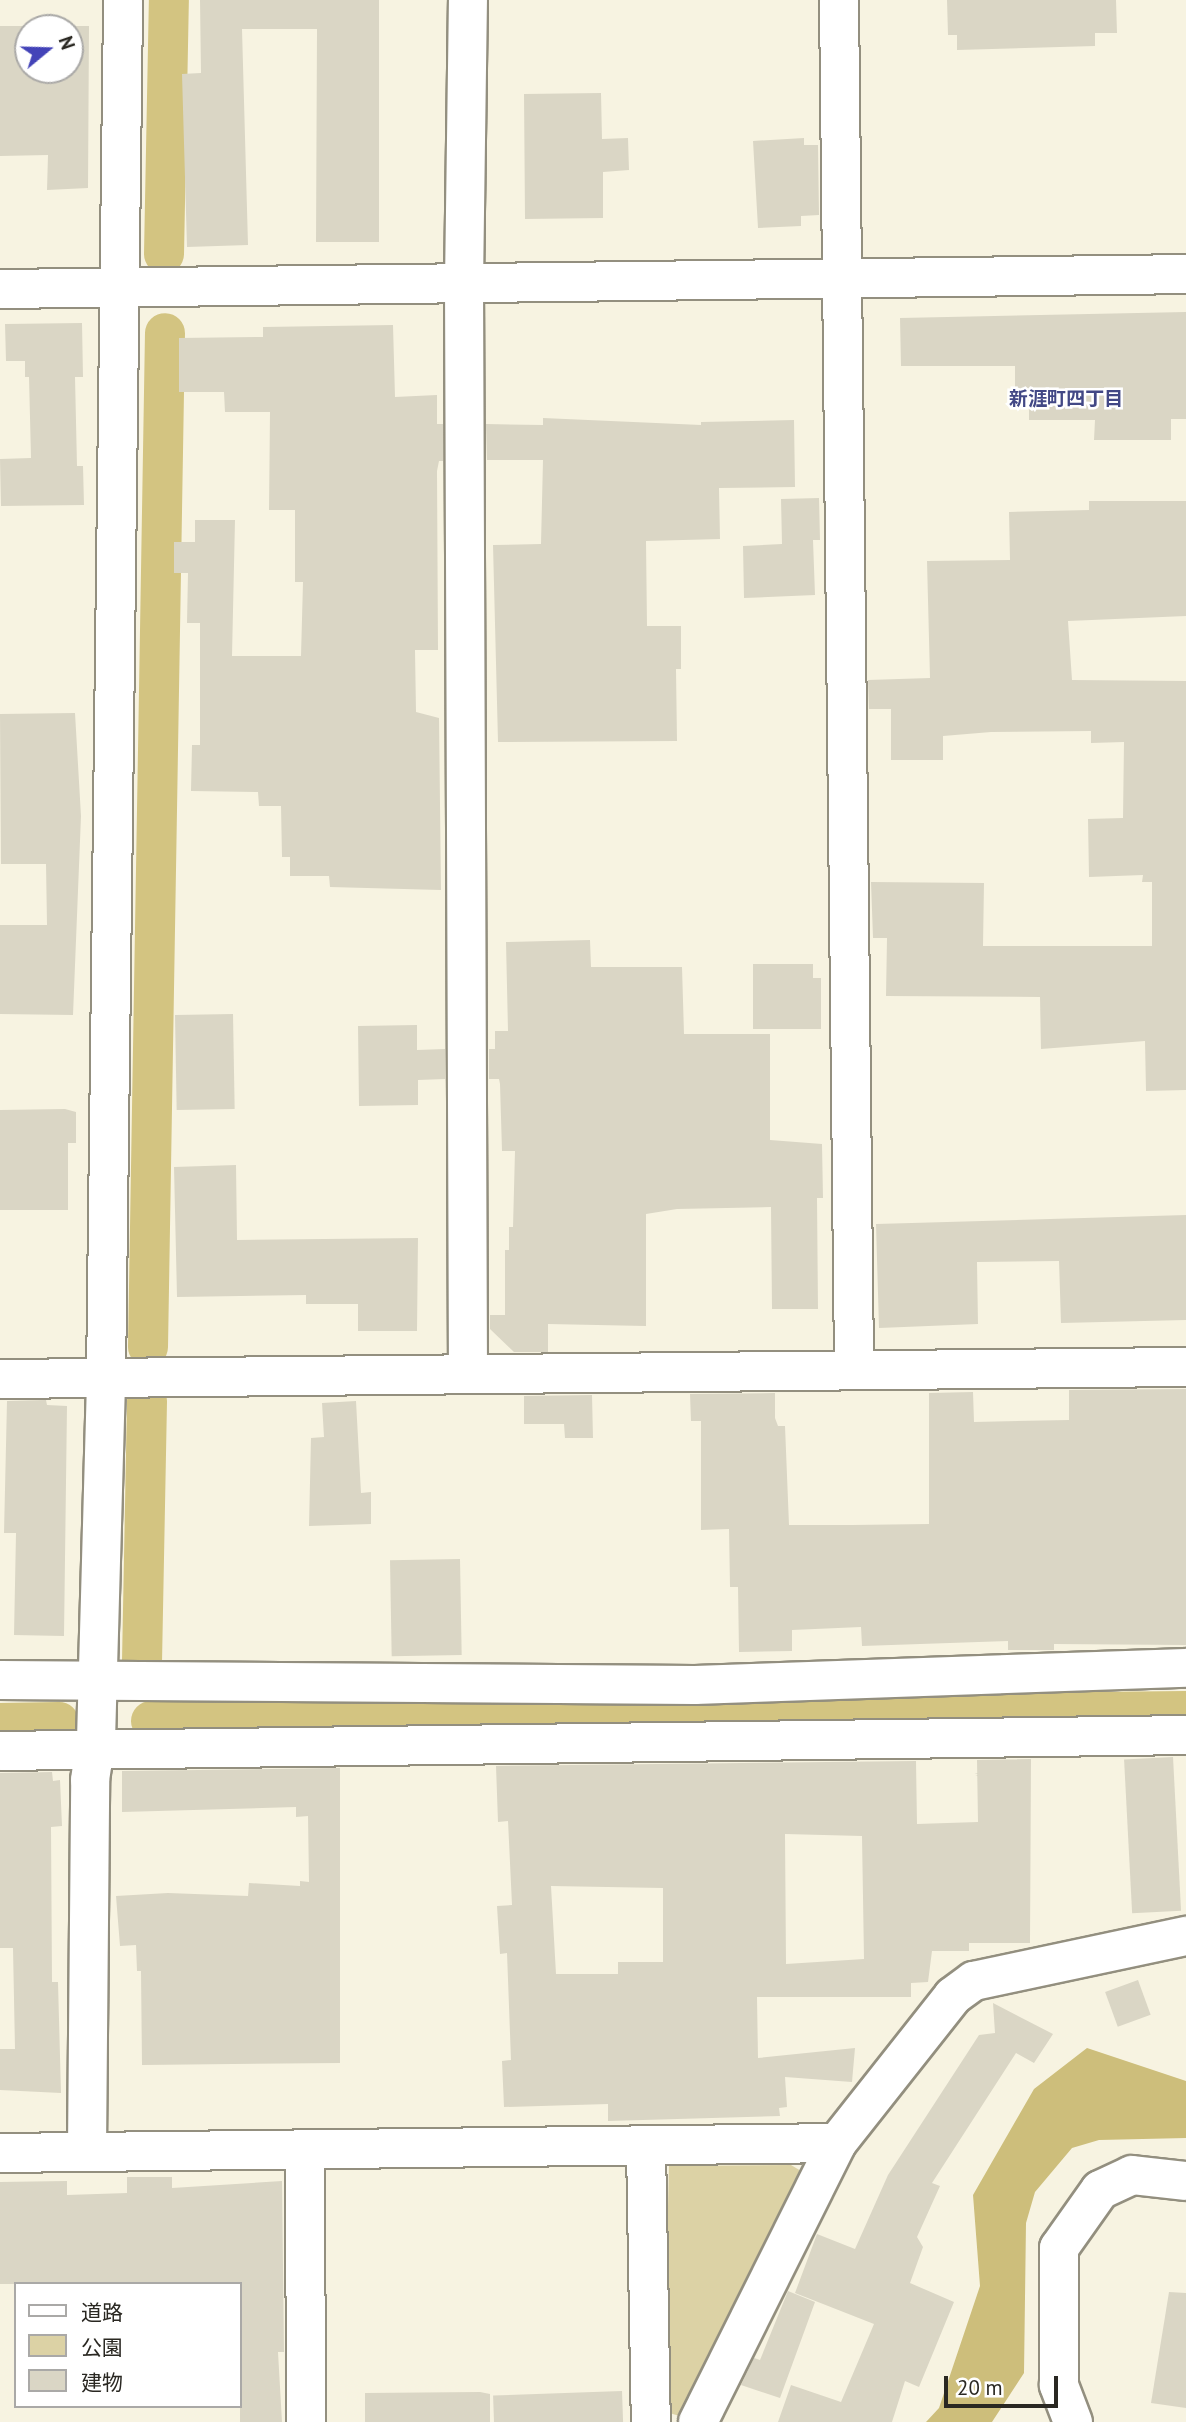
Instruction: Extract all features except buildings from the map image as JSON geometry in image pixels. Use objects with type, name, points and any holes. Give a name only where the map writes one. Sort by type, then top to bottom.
[{"type":"street","points":[[87,2150],[90,1780],[95,1745],[106,1378],[117,288],[123,0]]},
{"type":"street","points":[[468,0],[464,283],[468,1374]]},
{"type":"street","points":[[839,0],[854,1370]]},
{"type":"street","points":[[0,289],[840,276],[1186,274]]},
{"type":"street","points":[[0,1380],[1186,1367]]},
{"type":"street","points":[[0,1680],[96,1689],[695,1685],[1186,1668]]},
{"type":"street","points":[[0,1751],[95,1745],[1186,1735]]},
{"type":"street","points":[[698,2422],[838,2143],[953,1996],[974,1981],[1186,1936]]},
{"type":"street","points":[[0,2153],[838,2143]]},
{"type":"street","points":[[646,2146],[651,2422]]},
{"type":"street","points":[[305,2150],[306,2422]]},
{"type":"street","points":[[1073,2422],[1059,2385],[1059,2248],[1100,2190],[1132,2175],[1186,2181]]},
{"type":"green space","points":[[791,2165],[801,2171],[804,2182],[686,2418],[663,2411],[669,2166]]},
{"type":"shaded area","points":[[1087,2048],[1186,2081],[1186,2138],[1099,2140],[1072,2148],[1035,2192],[1026,2223],[1024,2373],[992,2422],[926,2422],[939,2408],[980,2286],[973,2195],[1034,2089]]},
{"type":"waterway","points":[[164,254],[169,0]]},
{"type":"waterway","points":[[148,1347],[165,333]]},
{"type":"waterway","points":[[142,1662],[147,1401]]},
{"type":"waterway","points":[[151,1721],[1186,1711]]},
{"type":"waterway","points":[[0,1723],[59,1722]]},
{"type":"district","name":"新涯町四丁目","points":[[1066,399]]}]
